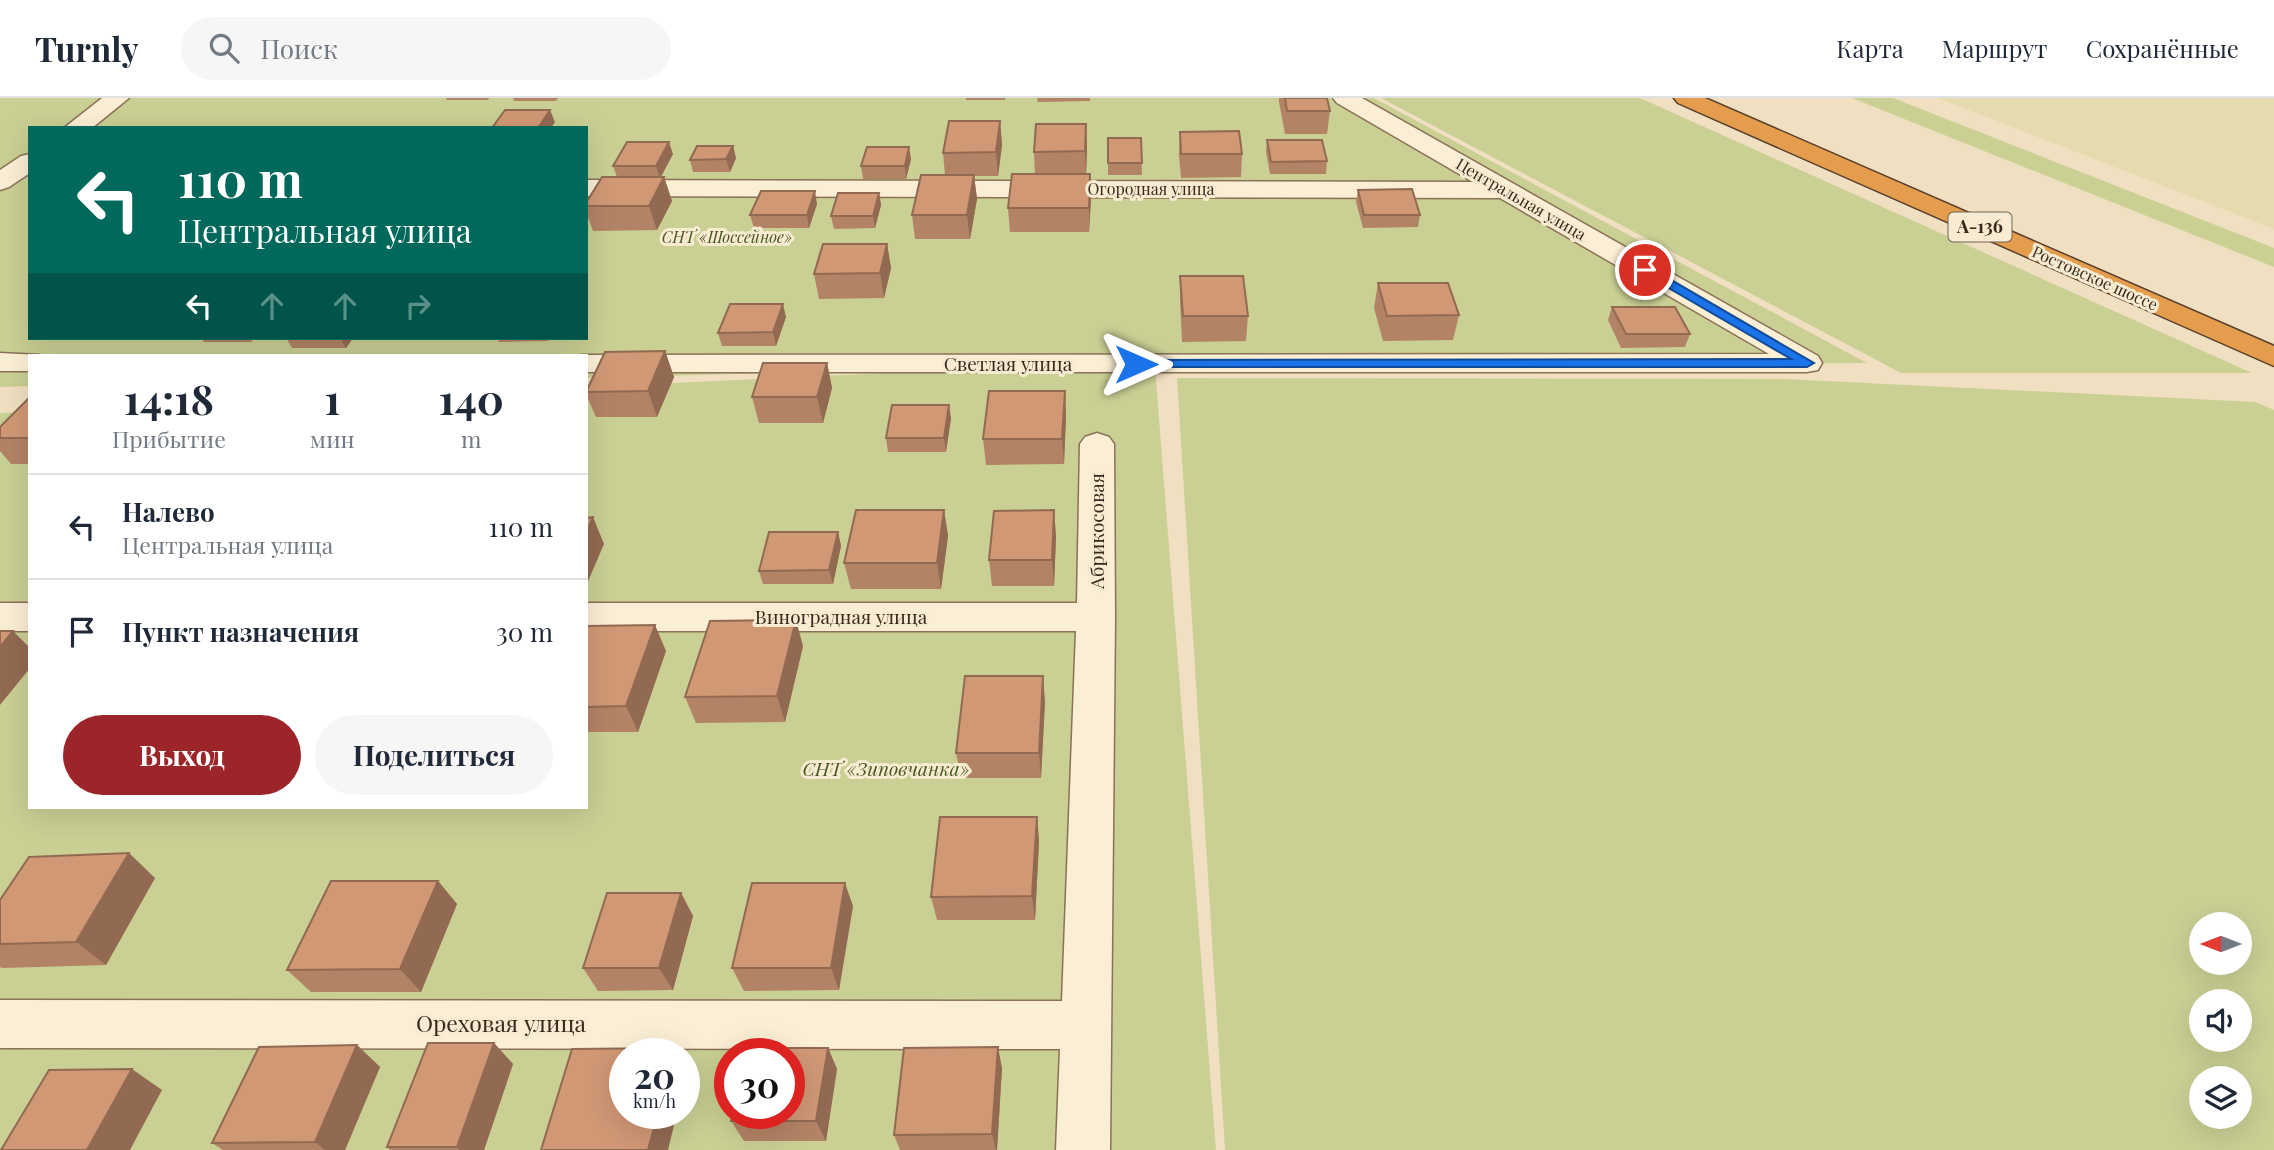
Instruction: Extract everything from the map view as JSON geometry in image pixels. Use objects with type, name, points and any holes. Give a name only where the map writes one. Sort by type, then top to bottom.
[{"type":"highway","name":"Ростовское шоссе","points":[[1686,98],[2274,357]]},
{"type":"highway","name":"Ростовское шоссе","points":[[1729,98],[2274,332]]},
{"type":"street","points":[[79,126],[117,98]]},
{"type":"street","name":"Центральная улица","points":[[1345,98],[1807,363]]},
{"type":"street","points":[[0,184],[28,163]]},
{"type":"street","points":[[0,184],[28,187]]},
{"type":"street","name":"Огородная улица","points":[[588,188],[1505,190]]},
{"type":"street","points":[[0,362],[28,362]]},
{"type":"street","name":"Светлая улица","points":[[588,363],[1807,363]]},
{"type":"street","name":"Абрикосовая","points":[[1083,1150],[1096,617],[1097,444]]},
{"type":"street","points":[[0,617],[28,617]]},
{"type":"street","name":"Виноградная улица","points":[[588,617],[1096,617]]},
{"type":"street","name":"Ореховая улица","points":[[0,1024],[1086,1025]]},
{"type":"shaded area","points":[[1938,98],[2274,98],[2274,229]]},
{"type":"green space","name":"СНТ «Зиповчанка»","points":[[0,98],[1374,98],[1867,363],[1155,367],[1216,1150],[0,1150],[0,413],[28,412],[28,809],[588,809],[588,387],[1033,366],[588,378],[588,354],[28,354],[28,386],[0,387]]},
{"type":"green space","points":[[1381,98],[1640,98],[2252,373],[1901,373]]},
{"type":"green space","points":[[1852,98],[1893,98],[2274,248],[2274,267]]},
{"type":"green space","points":[[1177,378],[1784,379],[2255,402],[2274,410],[2274,1150],[1225,1150]]},
{"type":"building","points":[[1285,98],[1327,98],[1330,111],[1287,111]]},
{"type":"building","points":[[505,110],[550,110],[539,126],[493,126]]},
{"type":"building","points":[[949,121],[1000,121],[996,152],[943,153]]},
{"type":"building","points":[[1036,124],[1086,124],[1085,151],[1034,152]]},
{"type":"building","points":[[1239,131],[1242,154],[1181,154],[1180,132]]},
{"type":"building","points":[[1108,138],[1141,138],[1142,163],[1108,163]]},
{"type":"building","points":[[1267,140],[1322,140],[1327,161],[1271,162]]},
{"type":"building","points":[[627,142],[669,142],[656,166],[613,166]]},
{"type":"building","points":[[697,146],[733,146],[726,159],[690,160]]},
{"type":"building","points":[[867,147],[909,147],[905,166],[861,166]]},
{"type":"building","points":[[1012,174],[1090,174],[1089,208],[1008,208]]},
{"type":"building","points":[[921,175],[974,175],[967,215],[912,215]]},
{"type":"building","points":[[602,177],[664,177],[649,206],[588,206],[588,200]]},
{"type":"building","points":[[1412,189],[1420,215],[1364,215],[1358,190]]},
{"type":"building","points":[[761,191],[815,191],[807,215],[750,215]]},
{"type":"building","points":[[838,193],[879,193],[873,216],[831,216]]},
{"type":"building","points":[[823,244],[887,244],[880,273],[814,274]]},
{"type":"building","points":[[1180,276],[1243,276],[1248,316],[1183,316]]},
{"type":"building","points":[[1378,283],[1448,283],[1459,315],[1387,316]]},
{"type":"building","points":[[730,304],[783,304],[773,332],[718,333]]},
{"type":"building","points":[[1612,307],[1675,307],[1690,334],[1626,334]]},
{"type":"building","points":[[665,351],[648,391],[588,392],[605,352]]},
{"type":"building","points":[[763,363],[827,363],[817,397],[752,397]]},
{"type":"building","points":[[989,391],[1065,391],[1062,439],[983,439]]},
{"type":"building","points":[[28,399],[28,438],[0,438],[0,427]]},
{"type":"building","points":[[892,405],[949,405],[944,438],[886,438]]},
{"type":"building","points":[[856,510],[944,510],[937,563],[844,563]]},
{"type":"building","points":[[1054,510],[1052,560],[989,560],[994,511]]},
{"type":"building","points":[[769,532],[838,532],[829,570],[759,571]]},
{"type":"building","points":[[796,620],[777,696],[685,697],[710,621]]},
{"type":"building","points":[[655,625],[626,706],[588,707],[588,626]]},
{"type":"building","points":[[0,631],[13,631],[0,647]]},
{"type":"building","points":[[965,676],[1043,676],[1039,753],[956,753]]},
{"type":"building","points":[[940,817],[1037,817],[1032,896],[931,897]]},
{"type":"building","points":[[129,853],[76,942],[0,944],[0,900],[29,857]]},
{"type":"building","points":[[331,881],[438,881],[400,969],[287,970]]},
{"type":"building","points":[[752,883],[845,883],[831,968],[732,968]]},
{"type":"building","points":[[607,893],[681,893],[659,968],[583,968]]},
{"type":"building","points":[[428,1043],[494,1043],[457,1147],[387,1147]]},
{"type":"building","points":[[357,1045],[315,1142],[212,1143],[259,1047]]},
{"type":"building","points":[[998,1047],[992,1134],[894,1135],[904,1048]]},
{"type":"building","points":[[805,1048],[828,1048],[816,1121],[805,1121]]},
{"type":"building","points":[[572,1049],[609,1049],[609,1129],[654,1129],[648,1150],[541,1150]]},
{"type":"building","points":[[132,1069],[87,1150],[1,1150],[49,1070]]},
{"type":"route","points":[[1136,364],[1807,363],[1645,270]]},
{"type":"park label","name":"СНТ «Шоссейное»","points":[[727,237]]}]
